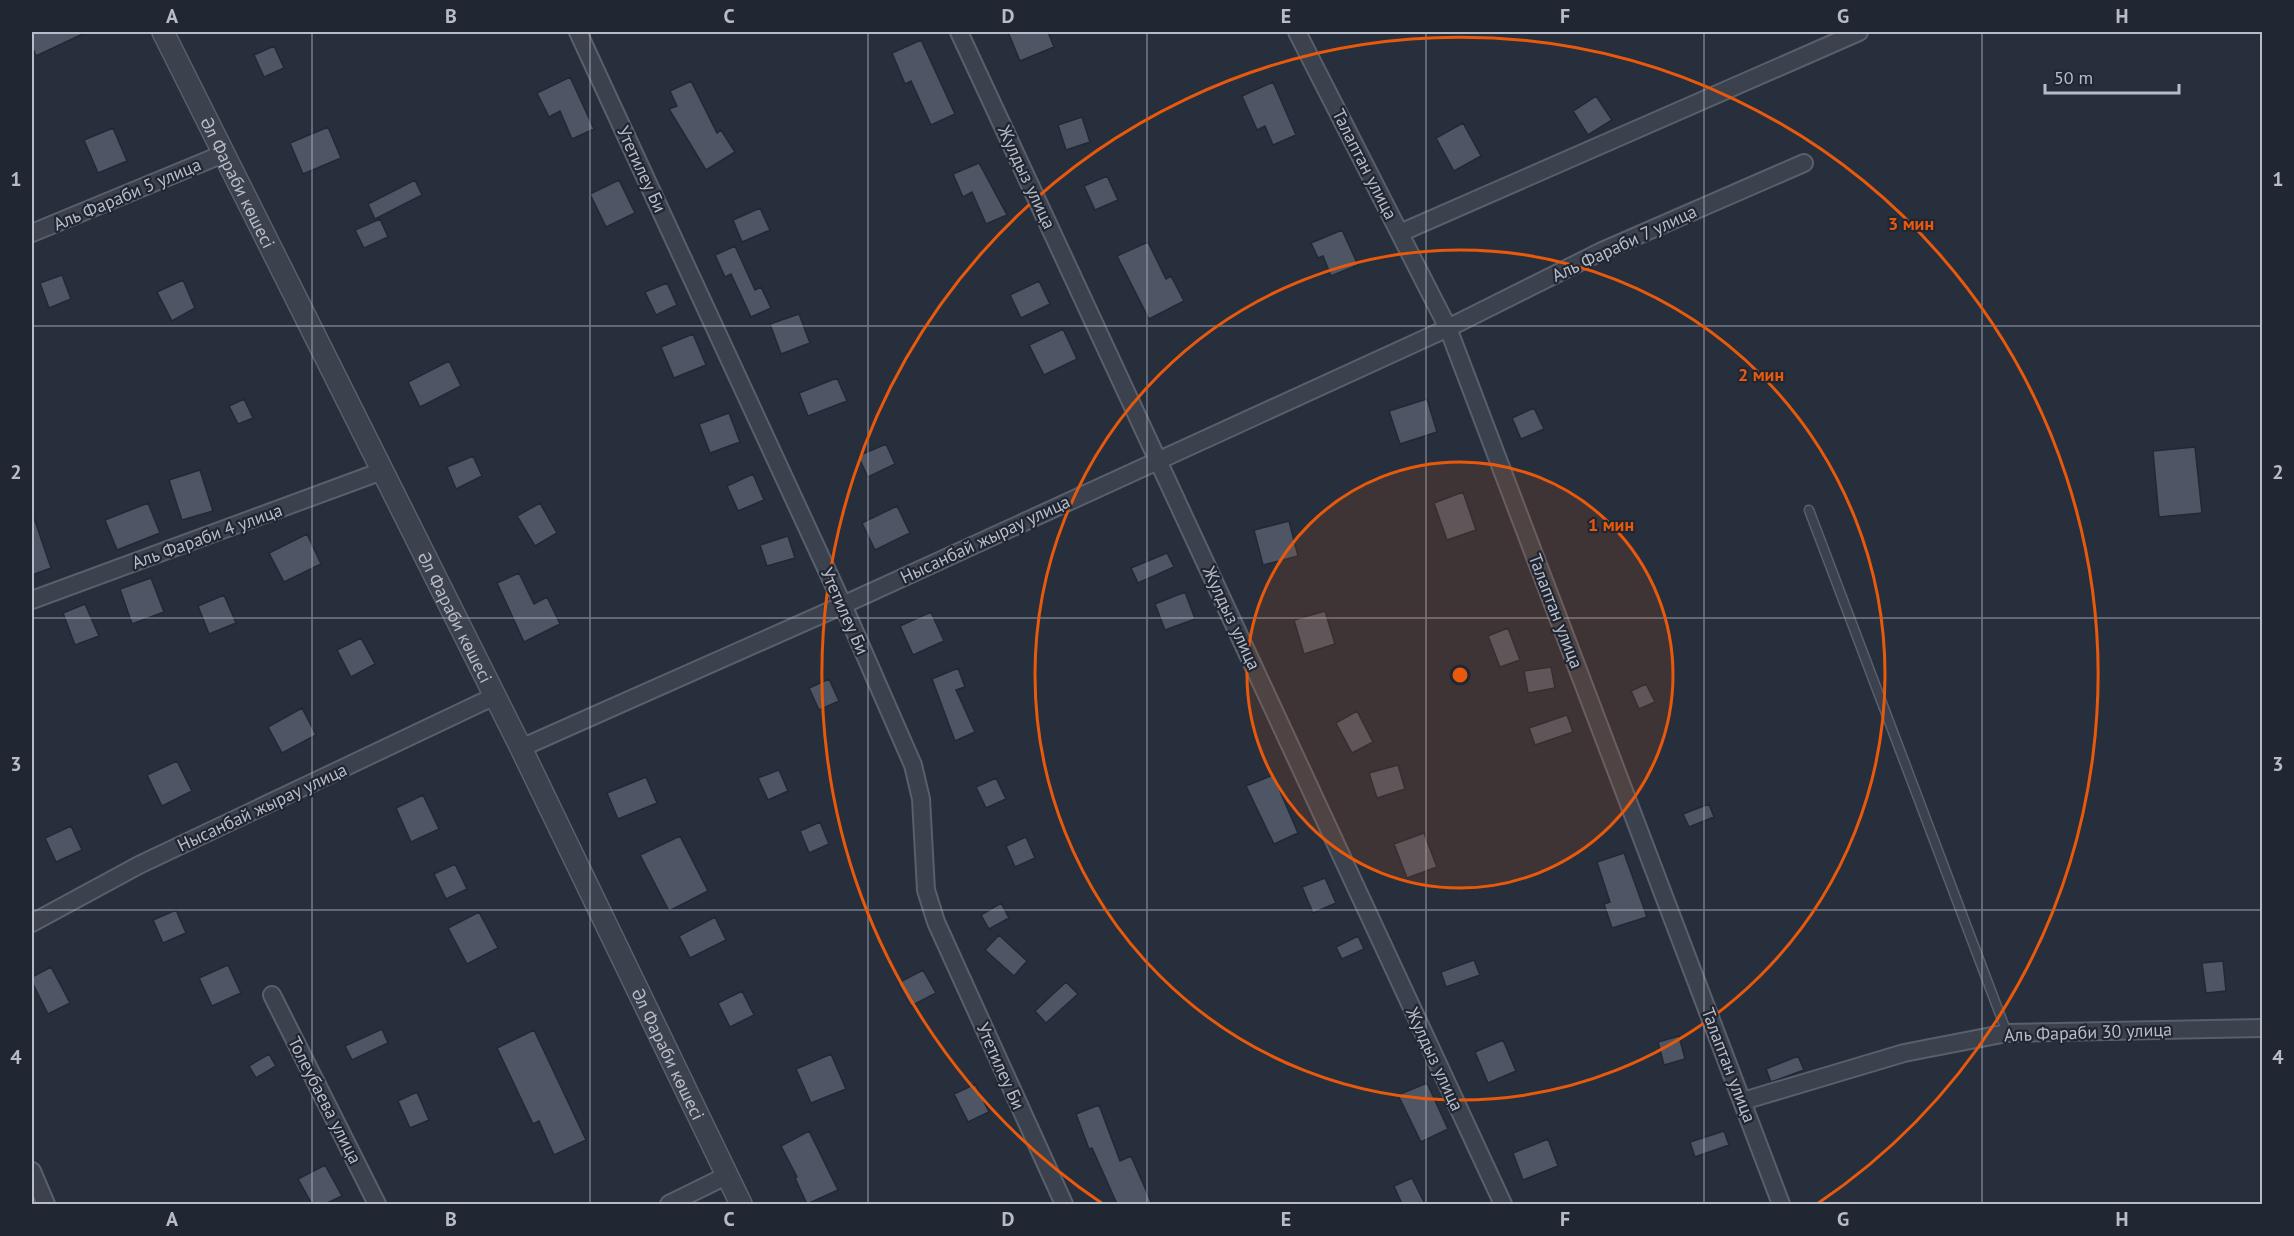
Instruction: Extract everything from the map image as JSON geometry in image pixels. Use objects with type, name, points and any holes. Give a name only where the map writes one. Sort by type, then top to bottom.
[{"type":"street","name":"Әл Фараби көшесі","points":[[163,32],[495,696],[741,1204]]},
{"type":"street","name":"Утетилеу Би","points":[[578,32],[843,605],[914,765],[921,799],[926,890],[936,922],[1064,1204]]},
{"type":"street","name":"Жулдыз улица","points":[[959,32],[1503,1204]]},
{"type":"street","name":"Талаптан улица","points":[[1297,32],[1448,328],[1781,1204]]},
{"type":"street","points":[[1400,233],[1859,32]]},
{"type":"street","name":"Аль Фараби 5 улица","points":[[32,233],[223,154]]},
{"type":"street","name":"Аль Фараби 7 улица","points":[[1448,328],[1602,250],[1804,163]]},
{"type":"street","name":"Нысанбай жырау улица","points":[[520,748],[843,605],[1158,458],[1448,328]]},
{"type":"street","name":"Аль Фараби 4 улица","points":[[32,600],[382,471]]},
{"type":"street","name":"Нысанбай жырау улица","points":[[32,923],[139,865],[495,696]]},
{"type":"street","name":"Толеубаева улица","points":[[272,995],[377,1204]]},
{"type":"street","name":"Аль Фараби 30 улица","points":[[1743,1101],[1904,1053],[2007,1033],[2082,1030],[2262,1029]]},
{"type":"street","points":[[32,1171],[46,1204]]},
{"type":"street","points":[[669,1204],[728,1175]]},
{"type":"lane","points":[[1809,510],[2007,1033]]},
{"type":"building","points":[[32,32],[87,32],[36,56],[32,46]]},
{"type":"building","points":[[1008,32],[1048,32],[1054,47],[1020,61]]},
{"type":"building","points":[[921,40],[955,114],[931,125],[911,81],[905,84],[892,53]]},
{"type":"building","points":[[274,46],[284,68],[264,77],[254,55]]},
{"type":"building","points":[[570,77],[594,129],[572,139],[560,111],[549,117],[537,93]]},
{"type":"building","points":[[691,81],[717,133],[721,130],[735,152],[706,170],[669,109],[677,106],[670,91]]},
{"type":"building","points":[[1273,82],[1296,135],[1273,145],[1265,126],[1257,130],[1242,96]]},
{"type":"building","points":[[1596,96],[1612,120],[1588,135],[1573,111]]},
{"type":"building","points":[[1082,117],[1090,142],[1066,150],[1058,125]]},
{"type":"building","points":[[1463,123],[1481,156],[1454,171],[1436,138]]},
{"type":"building","points":[[328,127],[341,158],[303,174],[290,143]]},
{"type":"building","points":[[113,128],[127,161],[98,173],[84,140]]},
{"type":"building","points":[[979,163],[1007,215],[986,224],[972,192],[963,197],[953,174]]},
{"type":"building","points":[[1107,176],[1118,200],[1095,210],[1084,186]]},
{"type":"building","points":[[415,180],[422,195],[375,219],[368,204]]},
{"type":"building","points":[[619,180],[635,213],[606,227],[590,194]]},
{"type":"building","points":[[760,208],[770,230],[742,242],[733,220]]},
{"type":"building","points":[[380,219],[388,237],[364,248],[355,230]]},
{"type":"building","points":[[1342,230],[1358,265],[1331,276],[1323,256],[1318,258],[1311,243]]},
{"type":"building","points":[[1148,242],[1166,279],[1171,276],[1184,301],[1149,319],[1117,256]]},
{"type":"building","points":[[735,246],[755,290],[761,287],[771,308],[751,317],[731,274],[725,277],[715,255]]},
{"type":"building","points":[[62,275],[71,299],[49,308],[40,283]]},
{"type":"building","points":[[183,280],[195,308],[172,321],[157,292]]},
{"type":"building","points":[[1039,281],[1050,304],[1021,318],[1010,295]]},
{"type":"building","points":[[667,283],[677,305],[656,315],[645,292]]},
{"type":"building","points":[[799,314],[810,343],[781,354],[770,324]]},
{"type":"building","points":[[1063,329],[1077,359],[1044,375],[1029,345]]},
{"type":"building","points":[[693,334],[706,365],[674,378],[661,347]]},
{"type":"building","points":[[449,361],[461,386],[420,407],[408,382]]},
{"type":"building","points":[[837,378],[847,401],[808,416],[799,393]]},
{"type":"building","points":[[244,399],[253,418],[238,424],[229,406]]},
{"type":"building","points":[[1427,399],[1437,432],[1400,444],[1389,411]]},
{"type":"building","points":[[1534,408],[1544,429],[1521,439],[1512,418]]},
{"type":"building","points":[[729,413],[740,442],[710,453],[699,424]]},
{"type":"building","points":[[886,444],[895,464],[868,477],[858,456]]},
{"type":"building","points":[[2195,447],[2202,513],[2159,517],[2153,451]]},
{"type":"building","points":[[473,456],[482,476],[456,489],[447,467]]},
{"type":"building","points":[[200,470],[213,511],[182,520],[169,480]]},
{"type":"building","points":[[753,474],[764,500],[738,511],[727,486]]},
{"type":"building","points":[[1463,492],[1476,530],[1447,540],[1434,503]]},
{"type":"building","points":[[148,503],[160,533],[117,550],[105,520]]},
{"type":"building","points":[[540,503],[557,533],[535,546],[517,516]]},
{"type":"building","points":[[897,506],[910,533],[875,550],[862,523]]},
{"type":"building","points":[[34,518],[51,568],[32,575],[32,519]]},
{"type":"building","points":[[1289,521],[1298,556],[1263,565],[1254,530]]},
{"type":"building","points":[[307,534],[321,564],[284,582],[269,553]]},
{"type":"building","points":[[788,536],[795,558],[767,566],[760,545]]},
{"type":"building","points":[[1167,553],[1174,567],[1138,583],[1131,568]]},
{"type":"building","points":[[519,573],[534,604],[547,597],[560,624],[524,642],[497,583]]},
{"type":"building","points":[[151,578],[164,612],[132,624],[120,589]]},
{"type":"building","points":[[1185,592],[1195,619],[1165,630],[1155,604]]},
{"type":"building","points":[[224,595],[236,623],[209,634],[198,606]]},
{"type":"building","points":[[85,604],[99,636],[75,645],[63,613]]},
{"type":"building","points":[[1325,611],[1335,644],[1304,654],[1294,620]]},
{"type":"building","points":[[931,612],[944,641],[913,655],[900,626]]},
{"type":"building","points":[[1508,628],[1520,660],[1500,667],[1488,636]]},
{"type":"building","points":[[361,638],[375,664],[351,677],[337,650]]},
{"type":"building","points":[[1551,667],[1555,688],[1528,693],[1524,671]]},
{"type":"building","points":[[958,668],[965,687],[956,690],[975,732],[955,741],[932,679]]},
{"type":"building","points":[[829,679],[839,701],[819,710],[809,688]]},
{"type":"building","points":[[1646,684],[1655,702],[1639,709],[1631,691]]},
{"type":"building","points":[[302,708],[316,735],[282,753],[268,727]]},
{"type":"building","points":[[1357,711],[1373,742],[1352,753],[1336,723]]},
{"type":"building","points":[[1567,715],[1573,732],[1535,745],[1529,728]]},
{"type":"building","points":[[177,761],[192,791],[162,806],[147,775]]},
{"type":"building","points":[[1398,765],[1405,789],[1377,798],[1369,773]]},
{"type":"building","points":[[779,770],[788,791],[768,800],[758,778]]},
{"type":"building","points":[[1273,775],[1298,833],[1274,844],[1246,786]]},
{"type":"building","points":[[646,777],[657,803],[618,819],[607,793]]},
{"type":"building","points":[[996,778],[1006,799],[986,808],[976,787]]},
{"type":"building","points":[[423,795],[439,829],[411,842],[396,808]]},
{"type":"building","points":[[1709,804],[1714,817],[1689,827],[1683,814]]},
{"type":"building","points":[[820,822],[829,844],[809,853],[800,831]]},
{"type":"building","points":[[71,826],[82,850],[56,862],[45,838]]},
{"type":"building","points":[[1424,833],[1437,867],[1407,878],[1394,844]]},
{"type":"building","points":[[680,836],[708,891],[669,911],[640,855]]},
{"type":"building","points":[[1026,837],[1035,858],[1015,867],[1006,846]]},
{"type":"building","points":[[1624,853],[1647,917],[1612,928],[1604,904],[1610,902],[1597,862]]},
{"type":"building","points":[[455,864],[467,889],[446,899],[434,874]]},
{"type":"building","points":[[1325,878],[1336,903],[1313,913],[1302,887]]},
{"type":"building","points":[[1001,903],[1009,918],[989,929],[981,915]]},
{"type":"building","points":[[176,910],[186,933],[163,943],[153,920]]},
{"type":"building","points":[[479,912],[498,948],[467,964],[448,928]]},
{"type":"building","points":[[715,917],[726,940],[690,958],[679,936]]},
{"type":"building","points":[[999,935],[1027,961],[1014,976],[985,950]]},
{"type":"building","points":[[1358,936],[1364,949],[1342,959],[1336,947]]},
{"type":"building","points":[[1474,960],[1480,975],[1446,987],[1441,972]]},
{"type":"building","points":[[2223,961],[2226,991],[2206,993],[2202,963]]},
{"type":"building","points":[[228,965],[241,993],[212,1006],[199,978]]},
{"type":"building","points":[[51,967],[70,1003],[48,1014],[32,982],[32,977]]},
{"type":"building","points":[[923,970],[936,993],[911,1006],[898,983]]},
{"type":"building","points":[[1066,982],[1078,994],[1046,1023],[1035,1011]]},
{"type":"building","points":[[742,991],[754,1015],[730,1027],[718,1003]]},
{"type":"building","points":[[382,1029],[388,1043],[352,1060],[345,1046]]},
{"type":"building","points":[[534,1030],[586,1140],[554,1155],[539,1121],[533,1124],[497,1048]]},
{"type":"building","points":[[1679,1036],[1685,1059],[1664,1065],[1658,1042]]},
{"type":"building","points":[[1503,1040],[1516,1071],[1488,1083],[1475,1052]]},
{"type":"building","points":[[269,1054],[276,1066],[256,1078],[249,1066]]},
{"type":"building","points":[[831,1054],[846,1089],[811,1103],[796,1069]]},
{"type":"building","points":[[1798,1056],[1804,1070],[1771,1082],[1766,1069]]},
{"type":"building","points":[[1427,1083],[1448,1129],[1421,1142],[1398,1095]]},
{"type":"building","points":[[975,1084],[989,1112],[968,1122],[954,1094]]},
{"type":"building","points":[[417,1092],[429,1120],[410,1128],[398,1101]]},
{"type":"building","points":[[1099,1105],[1120,1161],[1131,1156],[1152,1204],[1117,1204],[1092,1148],[1089,1149],[1076,1114]]},
{"type":"building","points":[[809,1131],[838,1190],[807,1204],[795,1178],[797,1177],[781,1146]]},
{"type":"building","points":[[1724,1131],[1729,1145],[1695,1157],[1690,1142]]},
{"type":"building","points":[[1548,1139],[1558,1166],[1523,1180],[1513,1153]]},
{"type":"building","points":[[325,1165],[342,1196],[325,1204],[312,1204],[298,1179]]},
{"type":"building","points":[[1412,1178],[1425,1204],[1402,1204],[1394,1186]]}]
